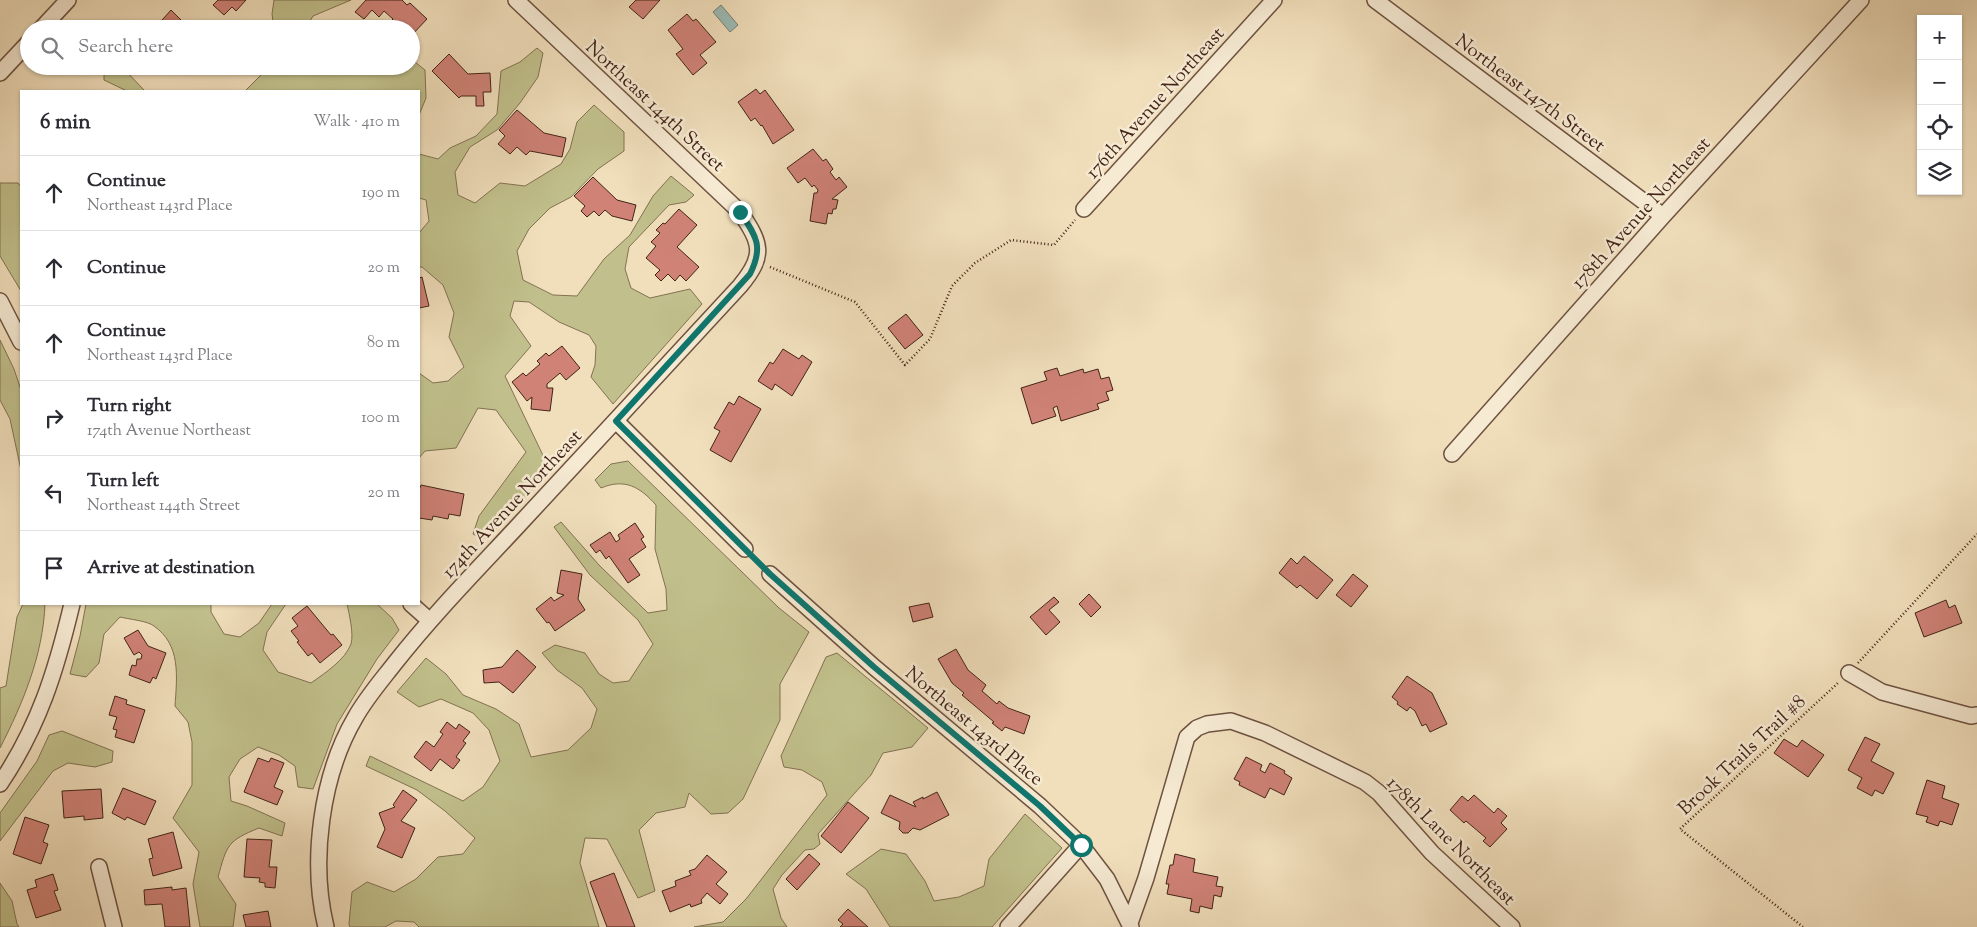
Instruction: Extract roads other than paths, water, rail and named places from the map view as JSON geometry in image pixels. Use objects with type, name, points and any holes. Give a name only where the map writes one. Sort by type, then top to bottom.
[{"type":"street","points":[[49,20],[68,0]]},
{"type":"street","name":"Northeast 144th Street","points":[[516,0],[740,212],[759,246]]},
{"type":"street","name":"176th Avenue Northeast","points":[[1084,209],[1274,0]]},
{"type":"street","name":"Northeast 147th Street","points":[[1375,0],[1663,216]]},
{"type":"street","name":"178th Avenue Northeast","points":[[1452,454],[1663,216],[1861,0]]},
{"type":"street","points":[[0,73],[20,52]]},
{"type":"street","name":"174th Avenue Northeast","points":[[326,927],[322,909],[320,868],[321,826],[328,787],[354,719],[373,691],[429,620],[740,286],[757,262],[759,246]]},
{"type":"street","points":[[0,301],[20,340]]},
{"type":"street","points":[[616,421],[745,550]]},
{"type":"street","name":"Northeast 143rd Place","points":[[770,574],[874,667],[1040,806],[1081,845],[1106,879],[1131,925]]},
{"type":"street","points":[[0,784],[18,757],[37,718],[60,656],[72,605]]},
{"type":"street","points":[[412,605],[429,620]]},
{"type":"street","points":[[1849,673],[1882,692],[1971,716],[1977,715]]},
{"type":"street","name":"178th Lane Northeast","points":[[1131,925],[1187,737],[1197,728],[1206,724],[1231,721],[1273,738],[1364,782],[1379,793],[1432,853],[1512,927]]},
{"type":"street","points":[[1008,927],[1081,845]]},
{"type":"street","points":[[100,867],[114,927]]},
{"type":"water","points":[[721,5],[738,25],[730,32],[713,12]]}]
